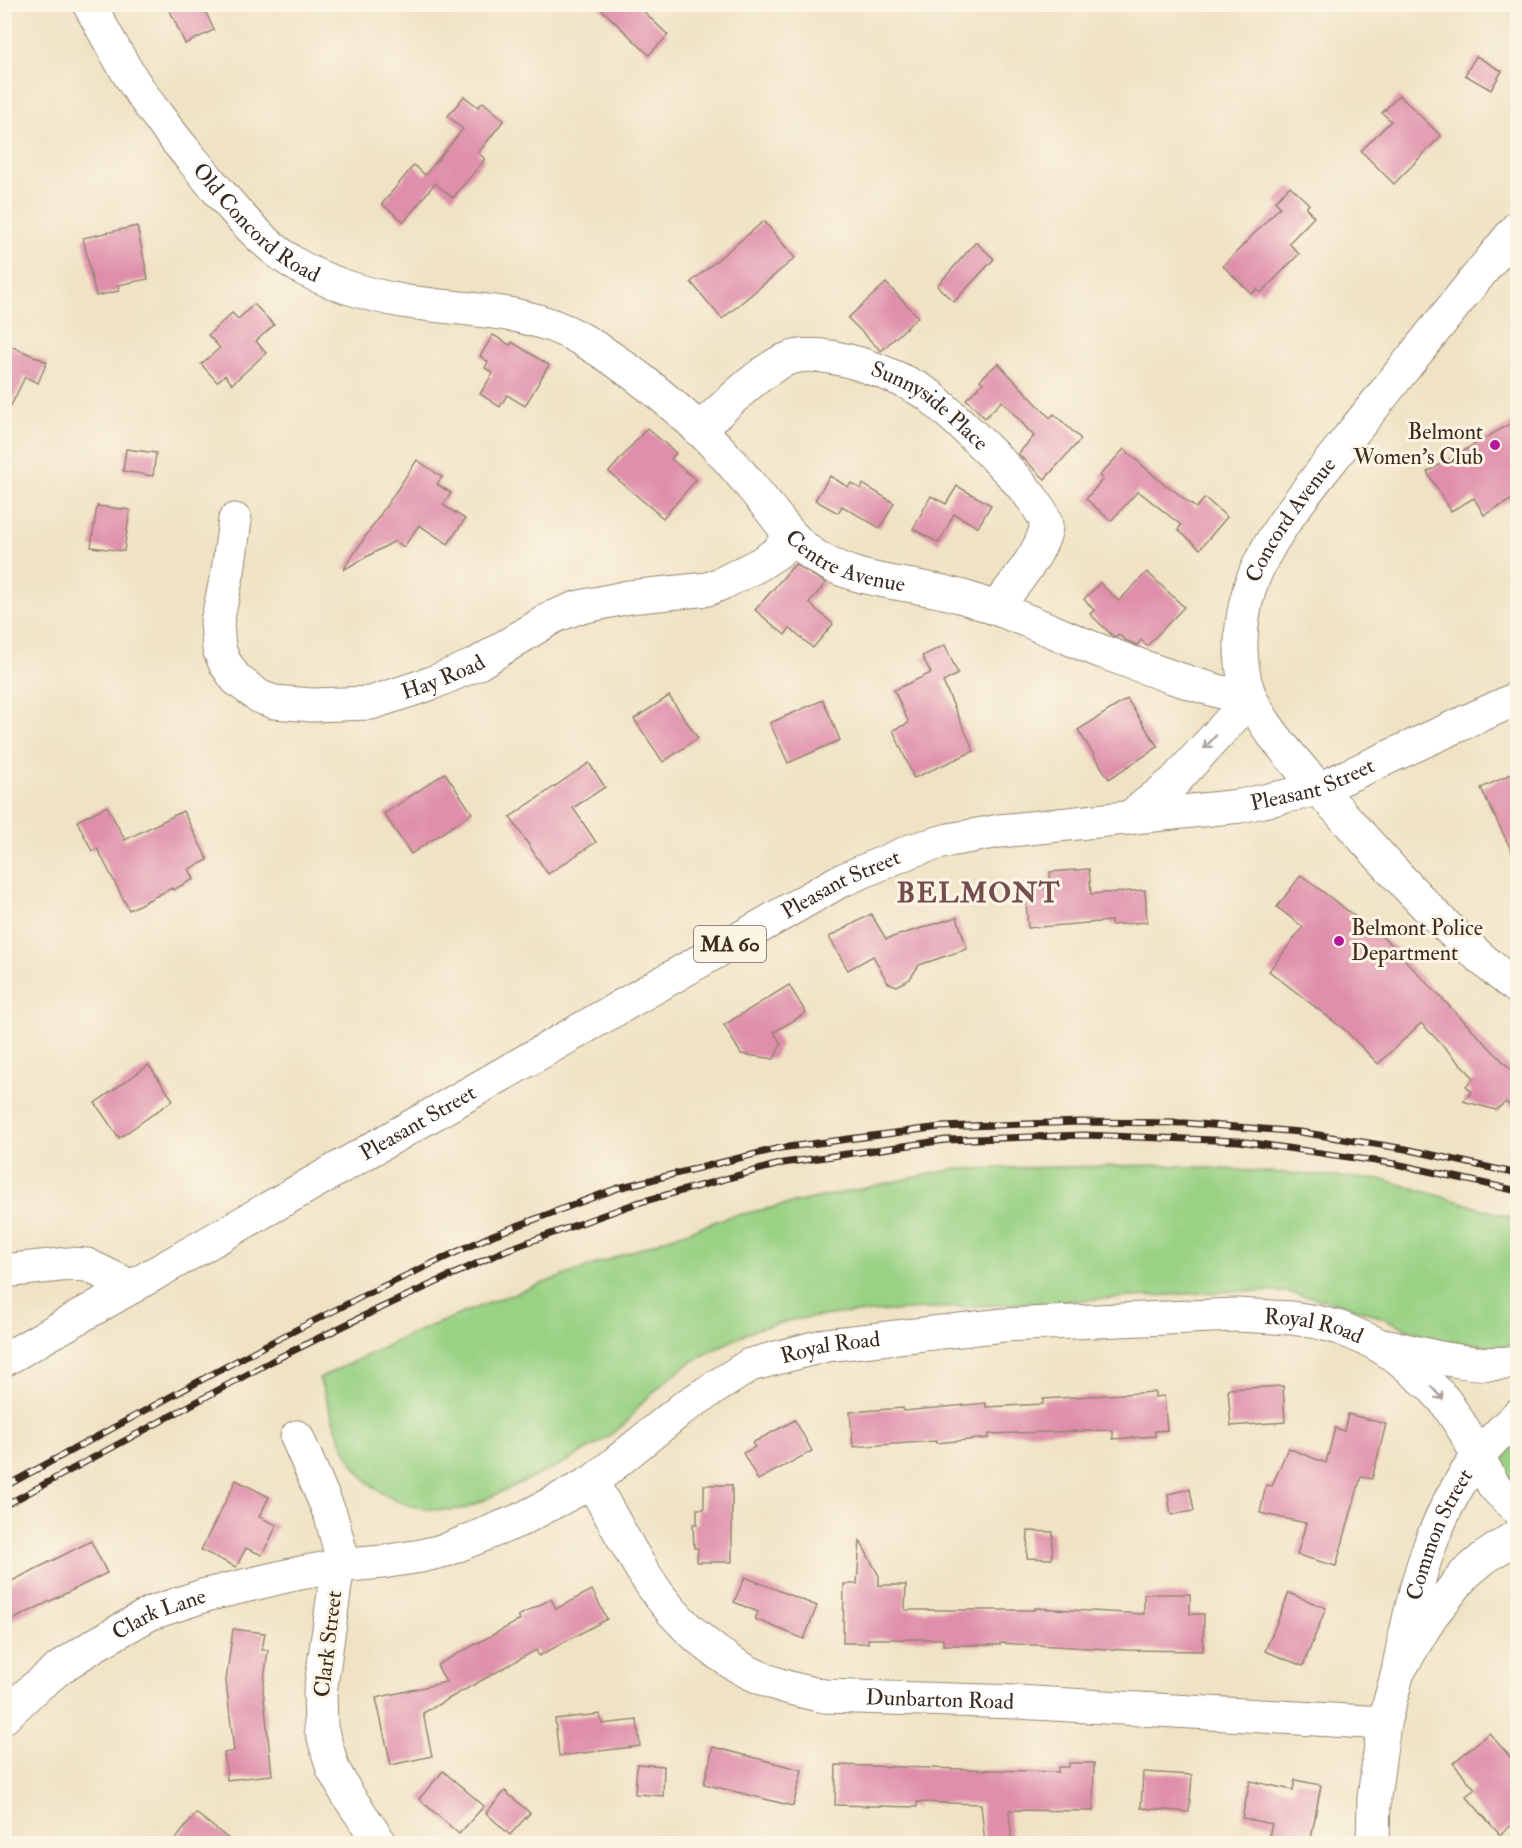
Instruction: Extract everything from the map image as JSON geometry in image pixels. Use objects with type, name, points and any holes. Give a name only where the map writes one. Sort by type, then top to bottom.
[{"type":"street","name":"Old Concord Road","points":[[89,4],[122,64],[158,118],[251,229],[285,258],[326,279],[398,300],[508,313]]},
{"type":"street","name":"Concord Avenue","points":[[1518,227],[1309,489],[1276,535],[1264,555],[1251,586],[1242,622],[1243,661],[1250,699],[1281,743],[1319,789],[1420,898],[1468,947],[1518,988]]},
{"type":"street","name":"Centre Avenue","points":[[508,313],[564,330],[633,374],[699,430],[726,457],[790,534],[809,552],[832,565],[864,576],[959,596],[1205,688],[1250,699]]},
{"type":"street","name":"Sunnyside Place","points":[[699,430],[767,371],[785,359],[805,355],[824,356],[882,372],[919,389],[929,395],[981,441],[1034,500],[1046,519],[1045,530],[1035,555],[996,608]]},
{"type":"street","name":"Hay Road","points":[[235,520],[228,571],[217,622],[217,638],[225,663],[236,680],[260,697],[274,702],[312,705],[371,703],[432,682],[477,664],[553,617],[576,608],[629,597],[708,589],[744,574],[778,552],[790,534]]},
{"type":"street","name":"Pleasant Street","points":[[4,1360],[838,882],[913,850],[949,840],[1000,831],[1240,806],[1319,789],[1518,698]]},
{"type":"street","points":[[1129,819],[1174,782],[1250,699]]},
{"type":"street","points":[[4,1271],[69,1264],[87,1265],[132,1287]]},
{"type":"street","name":"Royal Road","points":[[338,1566],[382,1562],[446,1550],[520,1520],[592,1482],[683,1408],[750,1365],[826,1345],[1004,1325],[1236,1315],[1292,1318],[1340,1328],[1375,1343],[1397,1357],[1431,1386],[1445,1401],[1464,1430],[1494,1486],[1518,1510]]},
{"type":"street","name":"Royal Road","points":[[1375,1343],[1458,1360],[1485,1363],[1518,1362]]},
{"type":"street","name":"Common Street","points":[[1373,1844],[1374,1797],[1384,1723],[1398,1672],[1412,1601],[1430,1544],[1457,1487],[1478,1457],[1518,1415]]},
{"type":"street","name":"Clark Street","points":[[297,1437],[331,1516],[340,1550],[320,1693],[321,1728],[333,1769],[381,1844]]},
{"type":"street","name":"Dunbarton Road","points":[[592,1482],[650,1583],[695,1636],[741,1669],[767,1681],[796,1690],[824,1696],[1017,1702],[1384,1723]]},
{"type":"street","name":"Common Street","points":[[1398,1672],[1431,1616],[1464,1575],[1518,1535]]},
{"type":"street","name":"Clark Lane","points":[[4,1717],[32,1690],[61,1667],[93,1646],[152,1614],[206,1595],[338,1566]]},
{"type":"green space","points":[[1165,1165],[1386,1180],[1517,1219],[1517,1345],[1489,1346],[1445,1341],[1339,1303],[1285,1292],[1238,1291],[838,1314],[792,1320],[756,1329],[693,1361],[642,1403],[627,1422],[602,1441],[568,1461],[467,1508],[451,1510],[420,1508],[406,1504],[378,1490],[367,1480],[356,1468],[344,1447],[319,1378],[411,1334],[493,1301],[728,1217],[954,1169]]},
{"type":"green space","points":[[1517,1438],[1517,1489],[1506,1475],[1503,1464],[1506,1454]]},
{"type":"building","points":[[167,4],[202,4],[214,30],[185,44]]},
{"type":"building","points":[[596,4],[636,4],[668,35],[649,55]]},
{"type":"building","points":[[1476,56],[1502,71],[1491,90],[1465,75]]},
{"type":"building","points":[[1399,95],[1441,136],[1394,184],[1361,151],[1391,121],[1382,113]]},
{"type":"building","points":[[464,96],[478,107],[483,102],[504,120],[478,153],[485,159],[453,198],[435,183],[404,222],[382,204],[414,165],[425,175],[463,129],[448,116]]},
{"type":"building","points":[[1290,186],[1309,204],[1306,208],[1314,217],[1289,243],[1299,254],[1261,293],[1257,289],[1252,294],[1223,266],[1280,207],[1275,201]]},
{"type":"building","points":[[764,221],[795,258],[722,319],[691,282]]},
{"type":"building","points":[[137,226],[148,279],[118,285],[119,291],[96,296],[83,238]]},
{"type":"building","points":[[976,242],[994,259],[954,302],[937,286]]},
{"type":"building","points":[[886,283],[918,317],[881,351],[848,318]]},
{"type":"building","points":[[254,304],[274,325],[256,341],[266,353],[232,384],[225,375],[217,382],[201,364],[220,348],[208,335],[232,313],[238,319]]},
{"type":"building","points":[[493,335],[510,345],[512,342],[549,365],[525,406],[507,395],[500,407],[480,394],[493,373],[485,368],[488,362],[480,356]]},
{"type":"building","points":[[4,343],[47,362],[38,383],[25,377],[4,420]]},
{"type":"building","points":[[998,363],[1050,418],[1054,414],[1081,439],[1045,479],[1018,454],[1034,436],[1002,401],[985,418],[966,399],[983,383],[980,380]]},
{"type":"building","name":"Belmont Women's Club","points":[[1518,419],[1518,496],[1484,515],[1474,498],[1451,511],[1427,472]]},
{"type":"building","points":[[647,428],[676,453],[671,459],[696,480],[663,518],[609,472]]},
{"type":"building","points":[[126,449],[156,453],[153,476],[123,471]]},
{"type":"building","points":[[1124,449],[1167,487],[1196,508],[1205,498],[1227,517],[1200,549],[1178,530],[1181,525],[1138,491],[1111,521],[1086,499],[1103,479],[1099,476]]},
{"type":"building","points":[[417,460],[442,477],[437,484],[451,493],[443,505],[465,519],[448,544],[419,525],[404,547],[395,541],[343,570]]},
{"type":"building","points":[[830,476],[848,487],[851,483],[861,489],[863,484],[894,503],[880,528],[842,506],[838,513],[815,500]]},
{"type":"building","points":[[957,486],[991,505],[978,527],[954,514],[939,543],[913,529],[931,496],[946,504]]},
{"type":"building","points":[[97,506],[130,510],[124,551],[91,547]]},
{"type":"building","points":[[795,564],[826,583],[809,603],[833,624],[813,648],[790,628],[785,635],[755,610]]},
{"type":"building","points":[[1147,572],[1184,607],[1147,646],[1141,640],[1137,645],[1118,634],[1116,637],[1113,636],[1090,614],[1094,610],[1084,599],[1100,583],[1119,601]]},
{"type":"building","points":[[945,645],[958,674],[943,682],[974,751],[914,778],[893,730],[909,723],[894,690],[931,673],[922,656]]},
{"type":"building","points":[[669,696],[698,738],[663,762],[634,719]]},
{"type":"building","points":[[1127,699],[1158,747],[1109,779],[1078,730]]},
{"type":"building","points":[[823,700],[840,740],[788,763],[770,723]]},
{"type":"building","points":[[589,763],[605,787],[573,808],[596,842],[548,874],[510,817]]},
{"type":"building","points":[[1518,771],[1518,864],[1481,788]]},
{"type":"building","points":[[445,773],[472,813],[411,854],[384,814]]},
{"type":"building","points":[[107,806],[125,840],[183,811],[208,860],[189,869],[194,879],[129,910],[97,848],[92,851],[77,821]]},
{"type":"building","points":[[1089,869],[1091,894],[1145,890],[1147,922],[1111,925],[1111,921],[1028,928],[1025,889],[1051,888],[1050,872]]},
{"type":"building","points":[[1301,875],[1404,954],[1402,957],[1518,1077],[1518,1114],[1506,1102],[1496,1110],[1463,1101],[1472,1092],[1466,1086],[1474,1078],[1421,1023],[1378,1064],[1345,1030],[1269,971],[1303,927],[1277,907]]},
{"type":"building","points":[[871,914],[886,939],[957,917],[967,949],[919,965],[910,979],[897,986],[888,983],[873,956],[848,970],[829,937]]},
{"type":"building","points":[[789,985],[806,1013],[774,1032],[781,1044],[774,1059],[741,1054],[724,1025]]},
{"type":"building","points":[[149,1065],[173,1100],[119,1138],[95,1103]]},
{"type":"building","points":[[1283,1386],[1285,1422],[1231,1426],[1228,1389]]},
{"type":"building","points":[[1155,1392],[1155,1397],[1164,1396],[1167,1430],[1155,1431],[1155,1436],[1113,1439],[1113,1430],[989,1434],[989,1438],[853,1447],[850,1412],[903,1408],[904,1411],[986,1403],[986,1407],[1043,1404],[1043,1399]]},
{"type":"building","points":[[1348,1414],[1386,1424],[1372,1479],[1361,1477],[1336,1566],[1297,1555],[1306,1523],[1260,1513],[1266,1485],[1272,1486],[1288,1448],[1326,1463],[1335,1428],[1344,1431]]},
{"type":"building","points":[[795,1420],[812,1451],[758,1480],[743,1453],[755,1447],[752,1443]]},
{"type":"building","points":[[236,1480],[269,1497],[259,1517],[277,1525],[262,1555],[246,1548],[236,1567],[201,1550]]},
{"type":"building","points":[[704,1485],[732,1485],[732,1562],[697,1562],[698,1548],[694,1548],[693,1524],[697,1524],[697,1509],[704,1509]]},
{"type":"building","points":[[1190,1489],[1194,1511],[1171,1515],[1168,1494]]},
{"type":"building","points":[[1028,1531],[1053,1532],[1052,1559],[1027,1558]]},
{"type":"building","points":[[91,1541],[107,1573],[4,1624],[4,1585]]},
{"type":"building","points":[[860,1541],[879,1576],[879,1585],[906,1585],[905,1610],[1035,1610],[1035,1608],[1144,1614],[1144,1594],[1190,1594],[1190,1614],[1204,1614],[1203,1651],[1126,1650],[1000,1643],[1000,1645],[943,1645],[943,1639],[868,1639],[868,1643],[843,1643],[844,1584],[857,1584]]},
{"type":"building","points":[[745,1577],[817,1606],[804,1639],[755,1619],[758,1612],[734,1602]]},
{"type":"building","points":[[592,1590],[607,1619],[539,1656],[536,1650],[423,1713],[432,1756],[391,1765],[376,1698],[446,1682],[437,1665],[520,1620],[518,1616],[551,1599],[556,1609]]},
{"type":"building","points":[[1289,1593],[1326,1608],[1303,1666],[1265,1651]]},
{"type":"building","points":[[233,1629],[265,1633],[262,1650],[268,1650],[263,1689],[272,1775],[227,1780],[224,1753],[234,1751],[226,1681]]},
{"type":"building","points":[[600,1714],[602,1724],[637,1720],[640,1746],[559,1756],[555,1719]]},
{"type":"building","points":[[1489,1733],[1518,1766],[1518,1820],[1500,1835],[1466,1796],[1475,1789],[1453,1763]]},
{"type":"building","points":[[713,1747],[802,1770],[793,1806],[704,1784]]},
{"type":"building","points":[[1069,1763],[1094,1763],[1093,1811],[1009,1810],[1012,1844],[985,1844],[981,1804],[917,1802],[917,1807],[835,1805],[836,1765],[1058,1772],[1058,1767],[1069,1767]]},
{"type":"building","points":[[637,1764],[664,1766],[663,1796],[635,1794]]},
{"type":"building","points":[[443,1771],[484,1806],[459,1834],[419,1799]]},
{"type":"building","points":[[1143,1772],[1192,1775],[1189,1812],[1141,1808]]},
{"type":"building","points":[[1295,1780],[1321,1785],[1310,1844],[1269,1836],[1272,1824],[1242,1818],[1250,1781],[1293,1790]]},
{"type":"building","points":[[505,1791],[530,1813],[510,1835],[486,1813]]},
{"type":"building","points":[[196,1813],[235,1844],[172,1844]]},
{"type":"railway","points":[[4,1487],[264,1346],[367,1294],[493,1235],[618,1188],[780,1148],[940,1127],[1080,1122],[1185,1123],[1300,1132],[1406,1149],[1518,1174]]},
{"type":"railway","points":[[4,1506],[272,1361],[506,1250],[637,1203],[783,1163],[946,1140],[1084,1135],[1239,1141],[1396,1164],[1518,1191]]},
{"type":"place","name":"Belmont Women's Club","points":[[1495,445]]},
{"type":"place","name":"Belmont Police Department","points":[[1339,941]]},
{"type":"district","name":"BELMONT","points":[[979,893]]}]
